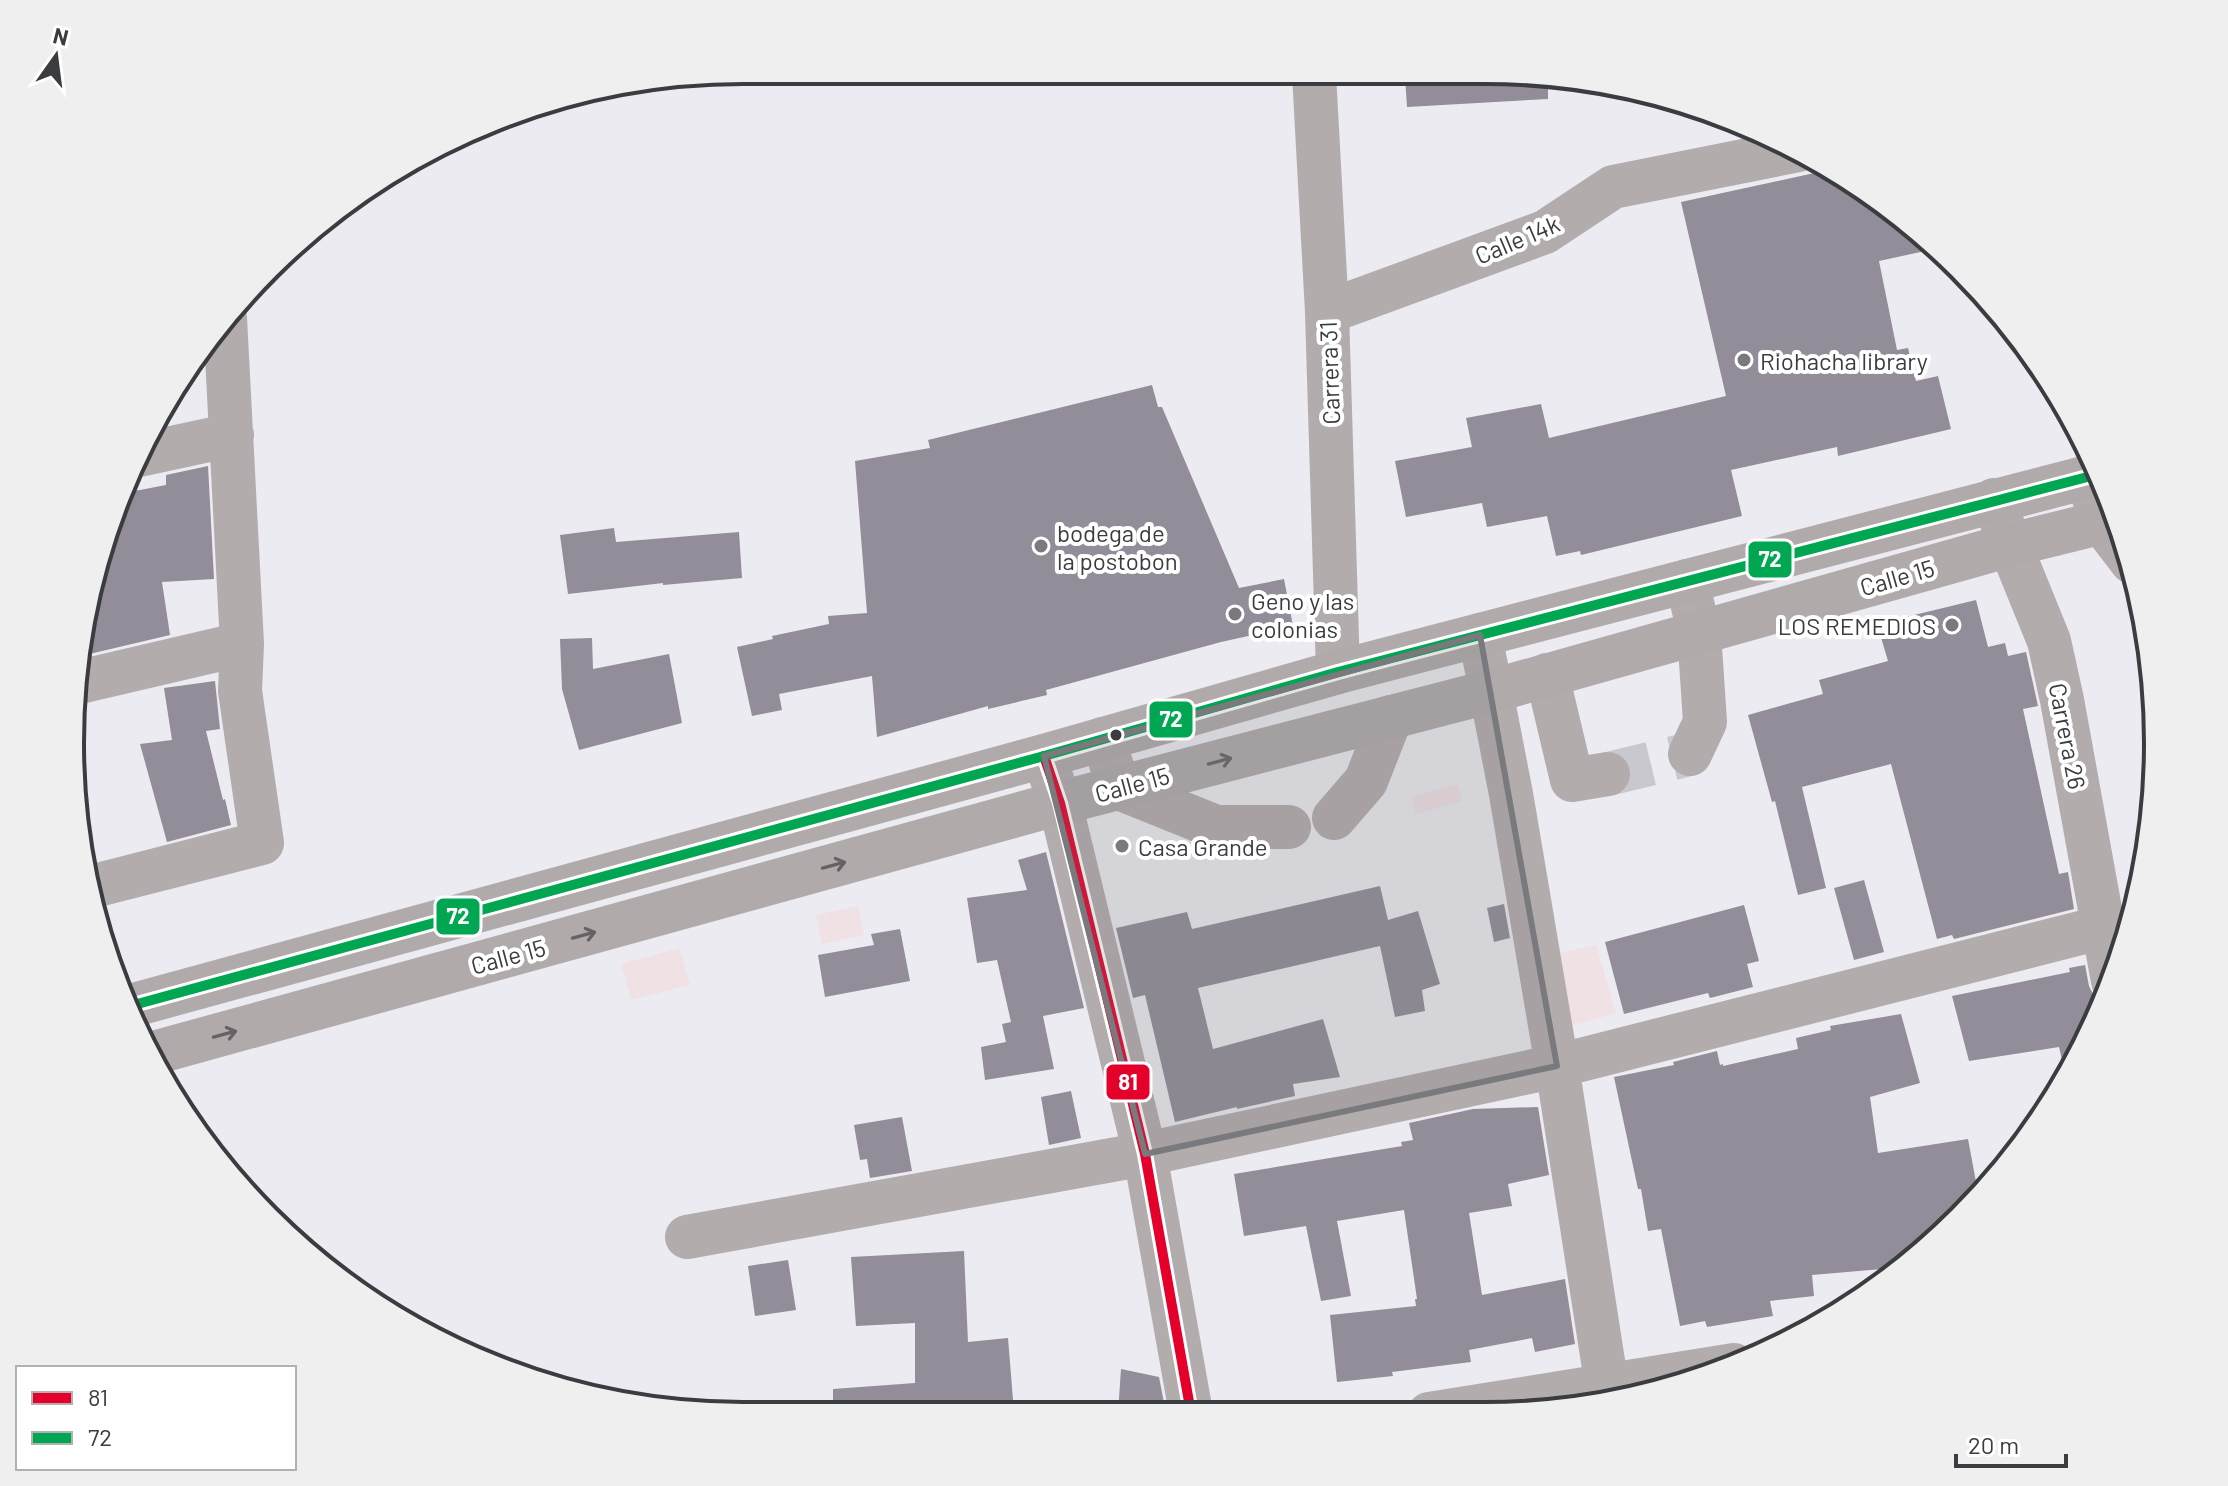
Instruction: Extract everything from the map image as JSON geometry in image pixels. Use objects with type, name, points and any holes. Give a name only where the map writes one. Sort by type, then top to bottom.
[{"type":"highway","name":"Calle 15","points":[[138,1004],[1044,756],[1338,672],[2087,476]]},
{"type":"highway","name":"Calle 15","points":[[161,1051],[1060,803],[1492,691],[2010,545],[2106,522]]},
{"type":"street","name":"Carrera 31","points":[[1315,84],[1327,312],[1338,672]]},
{"type":"street","name":"Calle 14k","points":[[1327,312],[1545,232],[1613,187],[1779,154]]},
{"type":"street","points":[[100,885],[262,843],[240,691],[242,644],[226,335]]},
{"type":"street","points":[[152,452],[232,435]]},
{"type":"street","name":"Carrera 26","points":[[1994,500],[2049,641],[2109,956]]},
{"type":"street","points":[[1687,581],[1699,632],[1705,722],[1690,754]]},
{"type":"street","points":[[1480,635],[1511,794],[1557,1066],[1607,1387]]},
{"type":"street","points":[[87,680],[242,644]]},
{"type":"street","points":[[1511,794],[1590,777],[1547,675]]},
{"type":"street","points":[[1334,818],[1366,781],[1391,717]]},
{"type":"street","points":[[1103,739],[1119,788],[1216,827],[1289,827]]},
{"type":"street","points":[[1044,756],[1060,803],[1145,1154],[1189,1402]]},
{"type":"street","points":[[687,1237],[1145,1154],[1557,1066],[2104,927]]},
{"type":"street","points":[[1512,1401],[1666,1377]]},
{"type":"highlighted area","points":[[1480,635],[1557,1066],[1145,1154],[1044,756]]},
{"type":"shaded area","points":[[1457,784],[1462,801],[1416,814],[1411,797]]},
{"type":"shaded area","points":[[858,906],[864,935],[822,944],[816,915]]},
{"type":"shaded area","points":[[1596,945],[1616,1013],[1567,1027],[1551,955]]},
{"type":"shaded area","points":[[680,948],[690,985],[631,1000],[621,964]]},
{"type":"building","points":[[1406,84],[1548,87],[1548,99],[1407,107]]},
{"type":"building","points":[[1816,173],[1886,220],[1920,248],[1924,251],[1879,261],[1897,350],[1908,348],[1916,381],[1938,376],[1951,429],[1838,456],[1837,447],[1731,470],[1742,516],[1581,555],[1580,551],[1556,556],[1547,516],[1487,527],[1482,503],[1406,517],[1395,461],[1472,447],[1466,418],[1541,404],[1549,438],[1726,396],[1681,202]]},
{"type":"building","name":"bodega de la postobon","points":[[1152,385],[1158,407],[1162,407],[1239,588],[1284,579],[1293,626],[1221,642],[1046,690],[1047,695],[988,709],[988,706],[877,737],[872,676],[779,694],[782,710],[752,716],[737,647],[829,624],[828,616],[867,613],[855,461],[930,448],[928,440]]},
{"type":"building","points":[[208,466],[214,579],[162,582],[170,635],[91,654],[106,572],[134,491],[166,485],[166,475]]},
{"type":"building","points":[[614,528],[616,542],[739,532],[742,578],[568,594],[560,535]]},
{"type":"building","points":[[1976,600],[1988,647],[2005,643],[2008,656],[2026,652],[2038,706],[2023,709],[2059,874],[2068,872],[2074,909],[1954,939],[1952,935],[1937,939],[1891,764],[1802,787],[1826,888],[1798,895],[1775,801],[1772,802],[1748,715],[1823,694],[1819,680],[1888,661],[1877,624]]},
{"type":"building","points":[[592,638],[593,669],[669,654],[682,723],[579,750],[562,689],[560,639]]},
{"type":"building","points":[[215,681],[220,729],[206,731],[231,825],[167,842],[140,744],[172,740],[164,688]]},
{"type":"building","points":[[1046,852],[1084,1008],[1043,1016],[1054,1069],[985,1080],[981,1047],[1006,1042],[1002,1024],[1011,1022],[997,960],[977,963],[967,898],[1027,890],[1018,860]]},
{"type":"building","points":[[1864,880],[1884,952],[1854,960],[1834,888]]},
{"type":"building","points":[[1380,886],[1388,920],[1418,911],[1440,984],[1422,990],[1425,1011],[1395,1017],[1380,946],[1198,988],[1213,1049],[1323,1019],[1340,1077],[1293,1084],[1295,1096],[1175,1122],[1145,995],[1133,998],[1116,928],[1187,912],[1192,929]]},
{"type":"building","points":[[1504,904],[1510,938],[1494,942],[1487,908]]},
{"type":"building","points":[[1744,905],[1759,961],[1747,964],[1753,987],[1710,998],[1708,993],[1624,1014],[1605,942]]},
{"type":"building","points":[[900,929],[910,981],[825,997],[818,955],[874,945],[871,934]]},
{"type":"building","points":[[2085,965],[2094,996],[2062,1060],[2059,1047],[1969,1061],[1952,996],[2070,972],[2069,968]]},
{"type":"building","points":[[1901,1014],[1920,1083],[1870,1097],[1878,1153],[1968,1139],[1976,1182],[1920,1238],[1882,1269],[1812,1275],[1814,1296],[1770,1301],[1773,1316],[1707,1327],[1705,1321],[1680,1326],[1661,1229],[1648,1231],[1614,1077],[1674,1065],[1673,1062],[1717,1051],[1720,1065],[1723,1066],[1798,1049],[1796,1038],[1831,1030],[1830,1026]]},
{"type":"building","points":[[1071,1091],[1081,1138],[1049,1145],[1041,1097]]},
{"type":"building","points":[[1538,1107],[1549,1175],[1508,1184],[1512,1206],[1469,1213],[1482,1295],[1565,1279],[1575,1344],[1535,1352],[1532,1338],[1469,1350],[1471,1362],[1337,1382],[1330,1315],[1416,1306],[1404,1210],[1337,1221],[1351,1296],[1321,1301],[1306,1226],[1244,1236],[1234,1174],[1402,1146],[1401,1142],[1413,1140],[1409,1123],[1473,1109]]},
{"type":"building","points":[[902,1117],[912,1171],[870,1178],[867,1159],[860,1160],[854,1125]]},
{"type":"building","points":[[964,1251],[968,1342],[1008,1338],[1013,1402],[833,1402],[833,1389],[915,1383],[915,1323],[856,1326],[851,1257]]},
{"type":"building","points":[[788,1260],[796,1310],[755,1316],[748,1266]]},
{"type":"building","points":[[1121,1369],[1159,1377],[1164,1402],[1119,1402]]},
{"type":"tunnel","points":[[1608,774],[1690,754]]},
{"type":"transit line","name":"72","points":[[138,1004],[1044,756],[1338,672],[2088,477]]},
{"type":"transit line","name":"81","points":[[1044,756],[1060,803],[1145,1154],[1189,1402]]},
{"type":"place","name":"Riohacha library","points":[[1744,360]]},
{"type":"place","name":"bodega de la postobon","points":[[1041,546]]},
{"type":"place","name":"Geno y las colonias","points":[[1235,614]]},
{"type":"place","name":"LOS REMEDIOS","points":[[1952,625]]},
{"type":"place","name":"Casa Grande","points":[[1122,846]]}]
